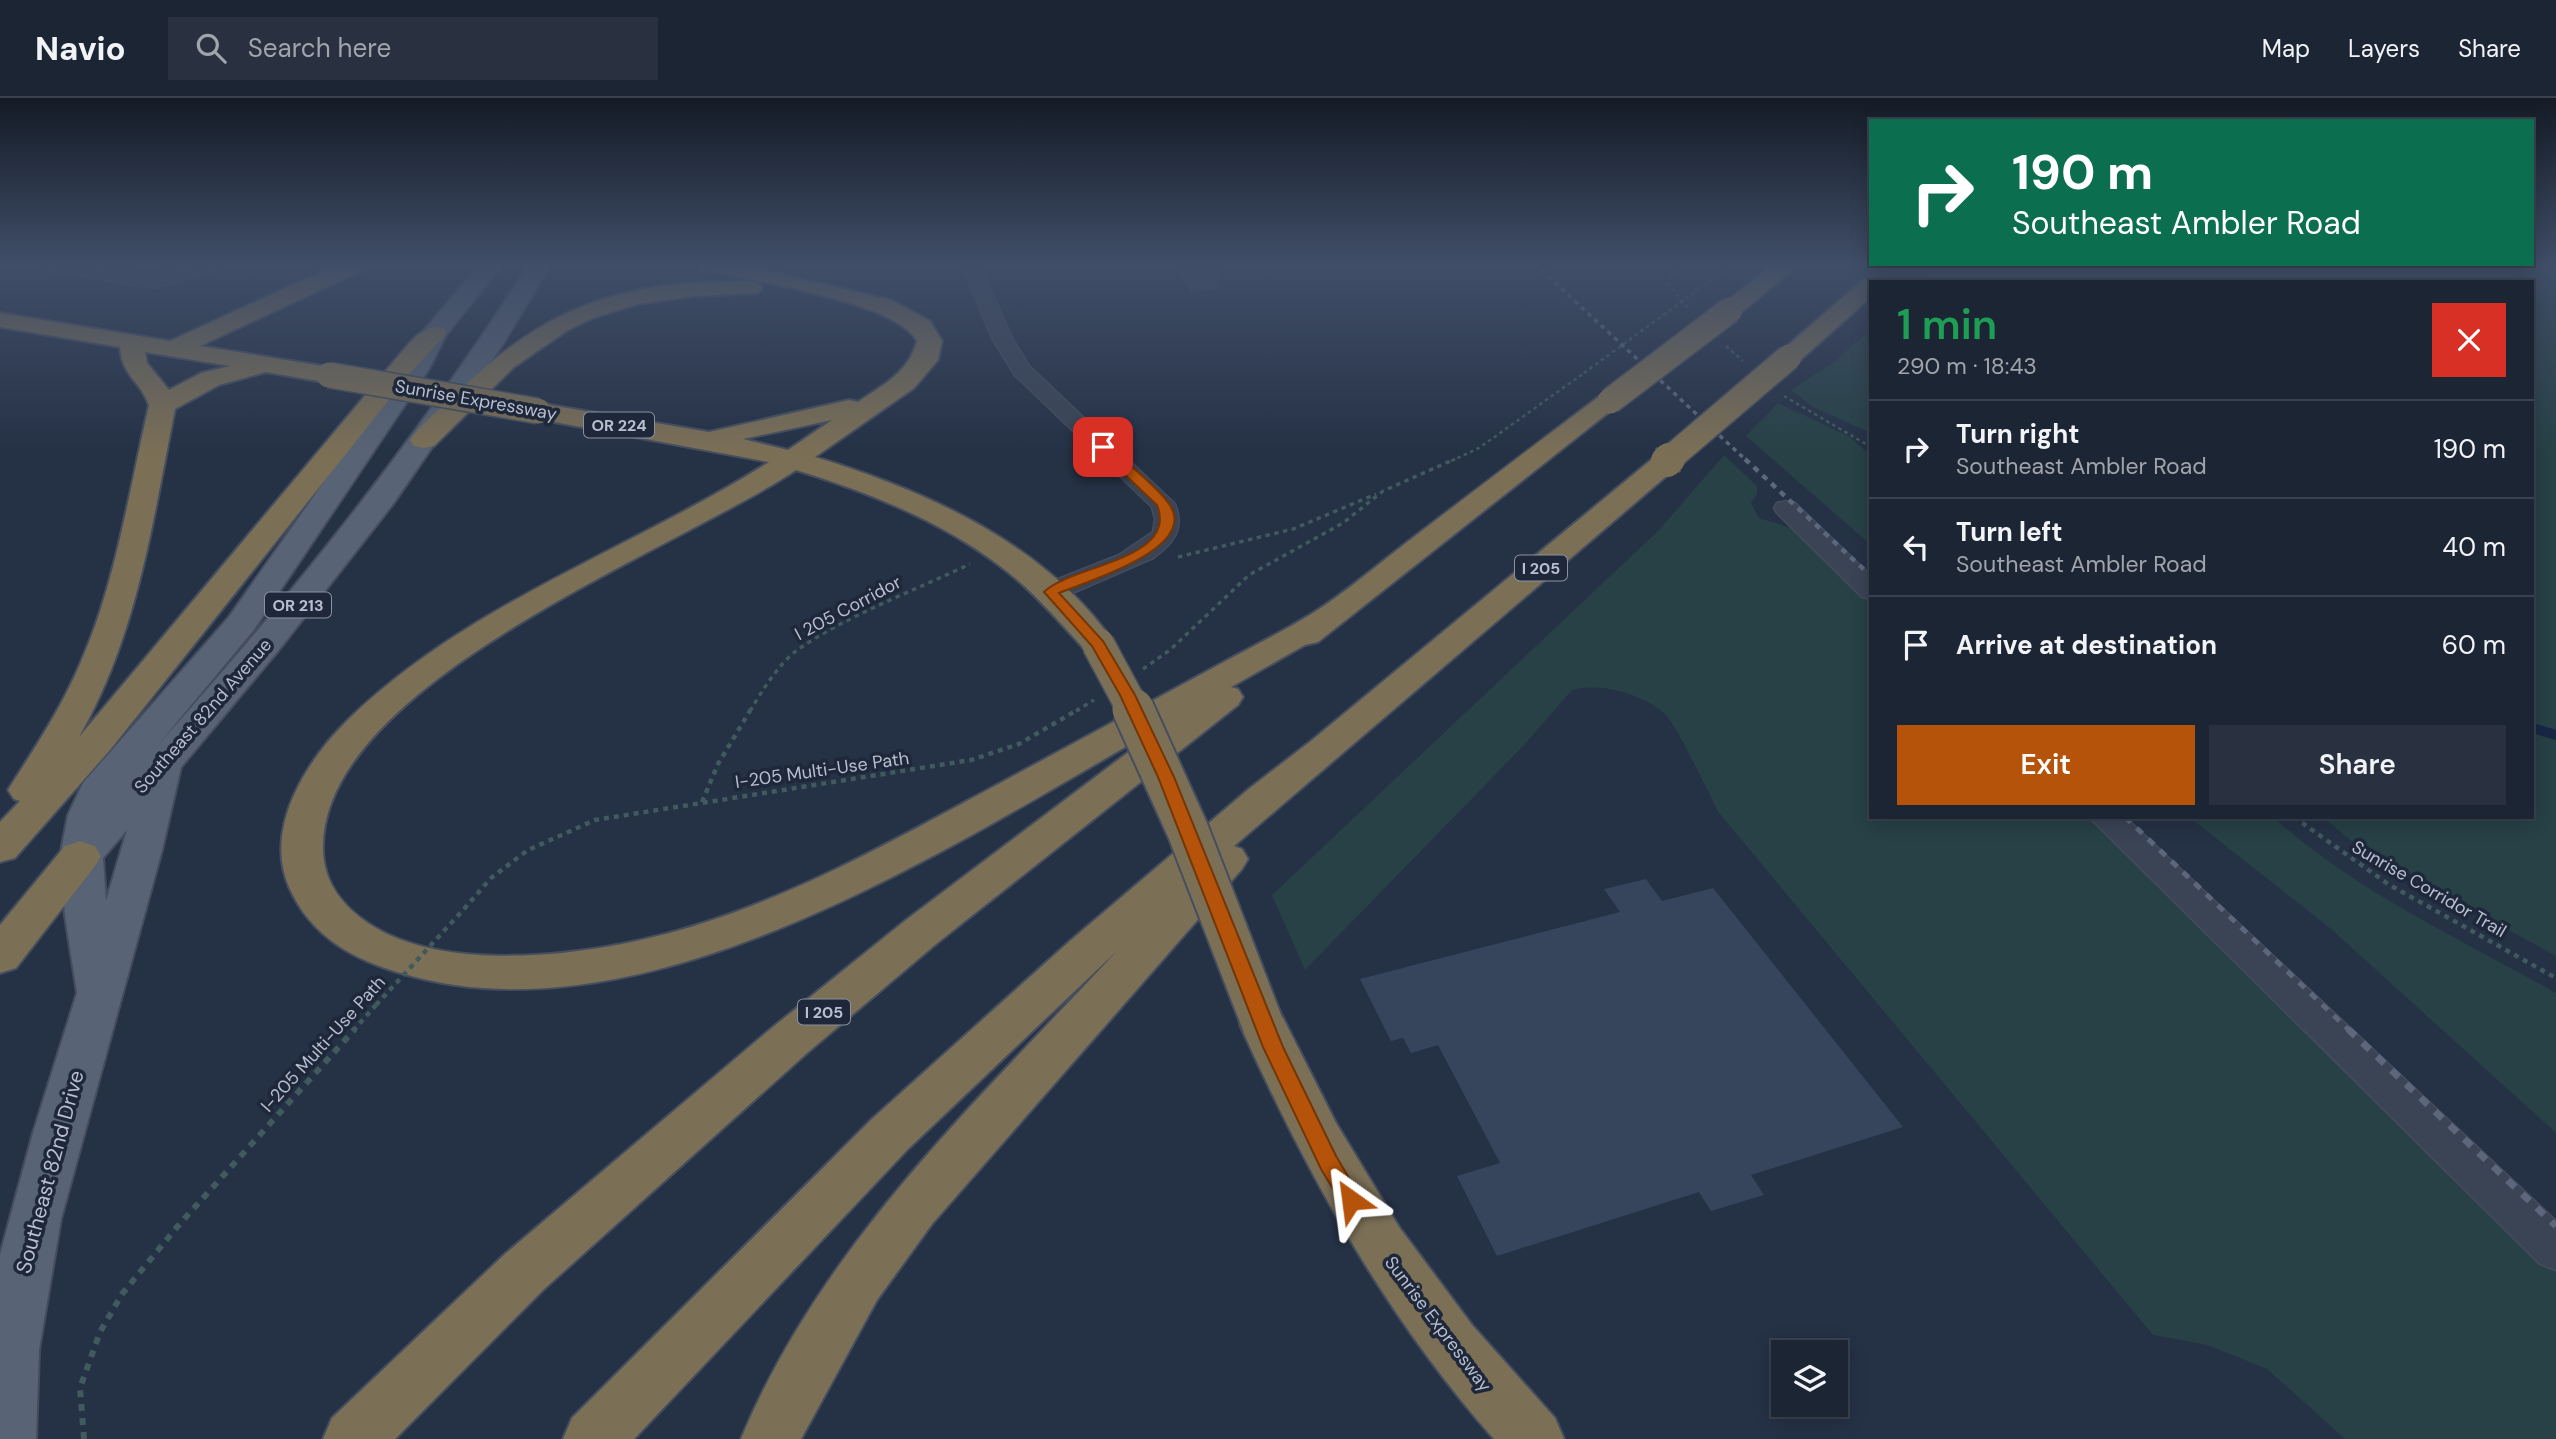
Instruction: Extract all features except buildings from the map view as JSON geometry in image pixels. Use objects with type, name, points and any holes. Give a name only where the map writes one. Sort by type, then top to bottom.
[{"type":"highway","name":"OR 224","points":[[39,327],[266,365]]},
{"type":"highway","points":[[173,349],[222,327]]},
{"type":"highway","points":[[424,440],[532,340],[554,327]]},
{"type":"highway","points":[[921,327],[928,337],[929,353],[917,372],[876,402],[758,481],[490,628],[420,676],[362,727],[319,785],[304,828],[302,851],[306,875],[328,915],[365,942],[395,956],[427,964],[487,971],[530,971],[614,962],[712,939],[798,906],[879,867],[1325,621]]},
{"type":"highway","name":"I 205","points":[[353,1439],[524,1272],[790,1040],[932,924],[1708,327]]},
{"type":"highway","name":"I 205","points":[[593,1439],[890,1134],[1174,875],[1823,327]]},
{"type":"highway","points":[[0,848],[97,741],[394,377],[435,333]]},
{"type":"highway","points":[[0,836],[58,743],[105,645],[125,576],[162,405],[155,387],[134,365],[132,342]]},
{"type":"highway","points":[[162,405],[210,379],[266,365]]},
{"type":"highway","name":"Sunrise Expressway","points":[[266,365],[792,458],[840,472],[914,502],[1000,551],[1051,592],[1098,644],[1128,695],[1166,777],[1263,1025],[1322,1150],[1374,1239],[1430,1317],[1496,1399],[1534,1439]]},
{"type":"highway","points":[[700,440],[800,421],[876,402]]},
{"type":"highway","points":[[771,1439],[803,1374],[858,1282],[913,1207],[1324,750]]},
{"type":"highway","name":"OR 213","points":[[0,956],[80,856]]},
{"type":"main road","points":[[80,856],[91,805],[103,784],[184,692],[262,595],[416,369],[440,327]]},
{"type":"main road","name":"Southeast 82nd Avenue","points":[[80,856],[164,763],[320,578],[424,440],[473,372],[501,327]]},
{"type":"main road","name":"Southeast 82nd Drive","points":[[6,1439],[10,1345],[44,1178],[138,869],[164,763]]},
{"type":"main road","name":"Southeast 82nd Drive","points":[[80,856],[99,992]]},
{"type":"street","points":[[997,327],[1021,370],[1163,504],[1168,517],[1165,534],[1149,550],[1051,592]]},
{"type":"street","points":[[1786,508],[1869,589]]},
{"type":"street","points":[[2107,819],[2556,1250]]},
{"type":"path","points":[[1174,558],[1293,529],[1479,448],[1647,327]]},
{"type":"path","points":[[1795,405],[1860,437],[1869,445]]},
{"type":"path","points":[[1136,674],[1170,650],[1243,580],[1343,523],[1383,491]]},
{"type":"path","name":"I 205 Corridor","points":[[702,802],[718,764],[764,688],[795,652],[834,629],[933,580],[1000,551]]},
{"type":"path","name":"I-205 Multi-Use Path","points":[[84,1439],[79,1388],[100,1332],[122,1294],[177,1227],[491,878],[548,839],[596,820],[971,760],[1019,744],[1101,695]]},
{"type":"path","name":"Sunrise Corridor Trail","points":[[2297,819],[2369,873],[2556,978]]},
{"type":"green space","points":[[2534,327],[2556,327],[2556,956],[2362,850],[2325,819],[2534,819]]},
{"type":"green space","points":[[1869,331],[1869,432],[1813,407],[1791,390],[1834,362]]},
{"type":"green space","points":[[1778,403],[1850,437],[1869,454],[1869,543],[1746,436]]},
{"type":"green space","points":[[1724,455],[1757,486],[1757,494],[1751,503],[1759,518],[1794,529],[1869,595],[1869,819],[2097,819],[2556,1269],[2556,1439],[2345,1439],[2267,1369],[2208,1345],[2153,1335],[1719,813],[1669,719],[1655,706],[1633,695],[1596,688],[1572,690],[1526,743],[1305,970],[1272,895],[1659,530]]},
{"type":"green space","points":[[2192,819],[2275,819],[2305,844],[2373,891],[2556,993],[2556,1133],[2331,929]]},
{"type":"waterway","points":[[2534,729],[2556,735]]},
{"type":"railway","points":[[1602,327],[1747,461]]},
{"type":"railway","points":[[1745,459],[1869,574]]},
{"type":"railway","points":[[2127,819],[2350,1031]]},
{"type":"railway","points":[[2348,1029],[2556,1226]]},
{"type":"route","points":[[1103,447],[1163,504],[1168,517],[1165,534],[1149,550],[1051,592],[1098,644],[1128,695],[1166,777],[1253,1000],[1292,1091],[1328,1162],[1351,1200]]}]
